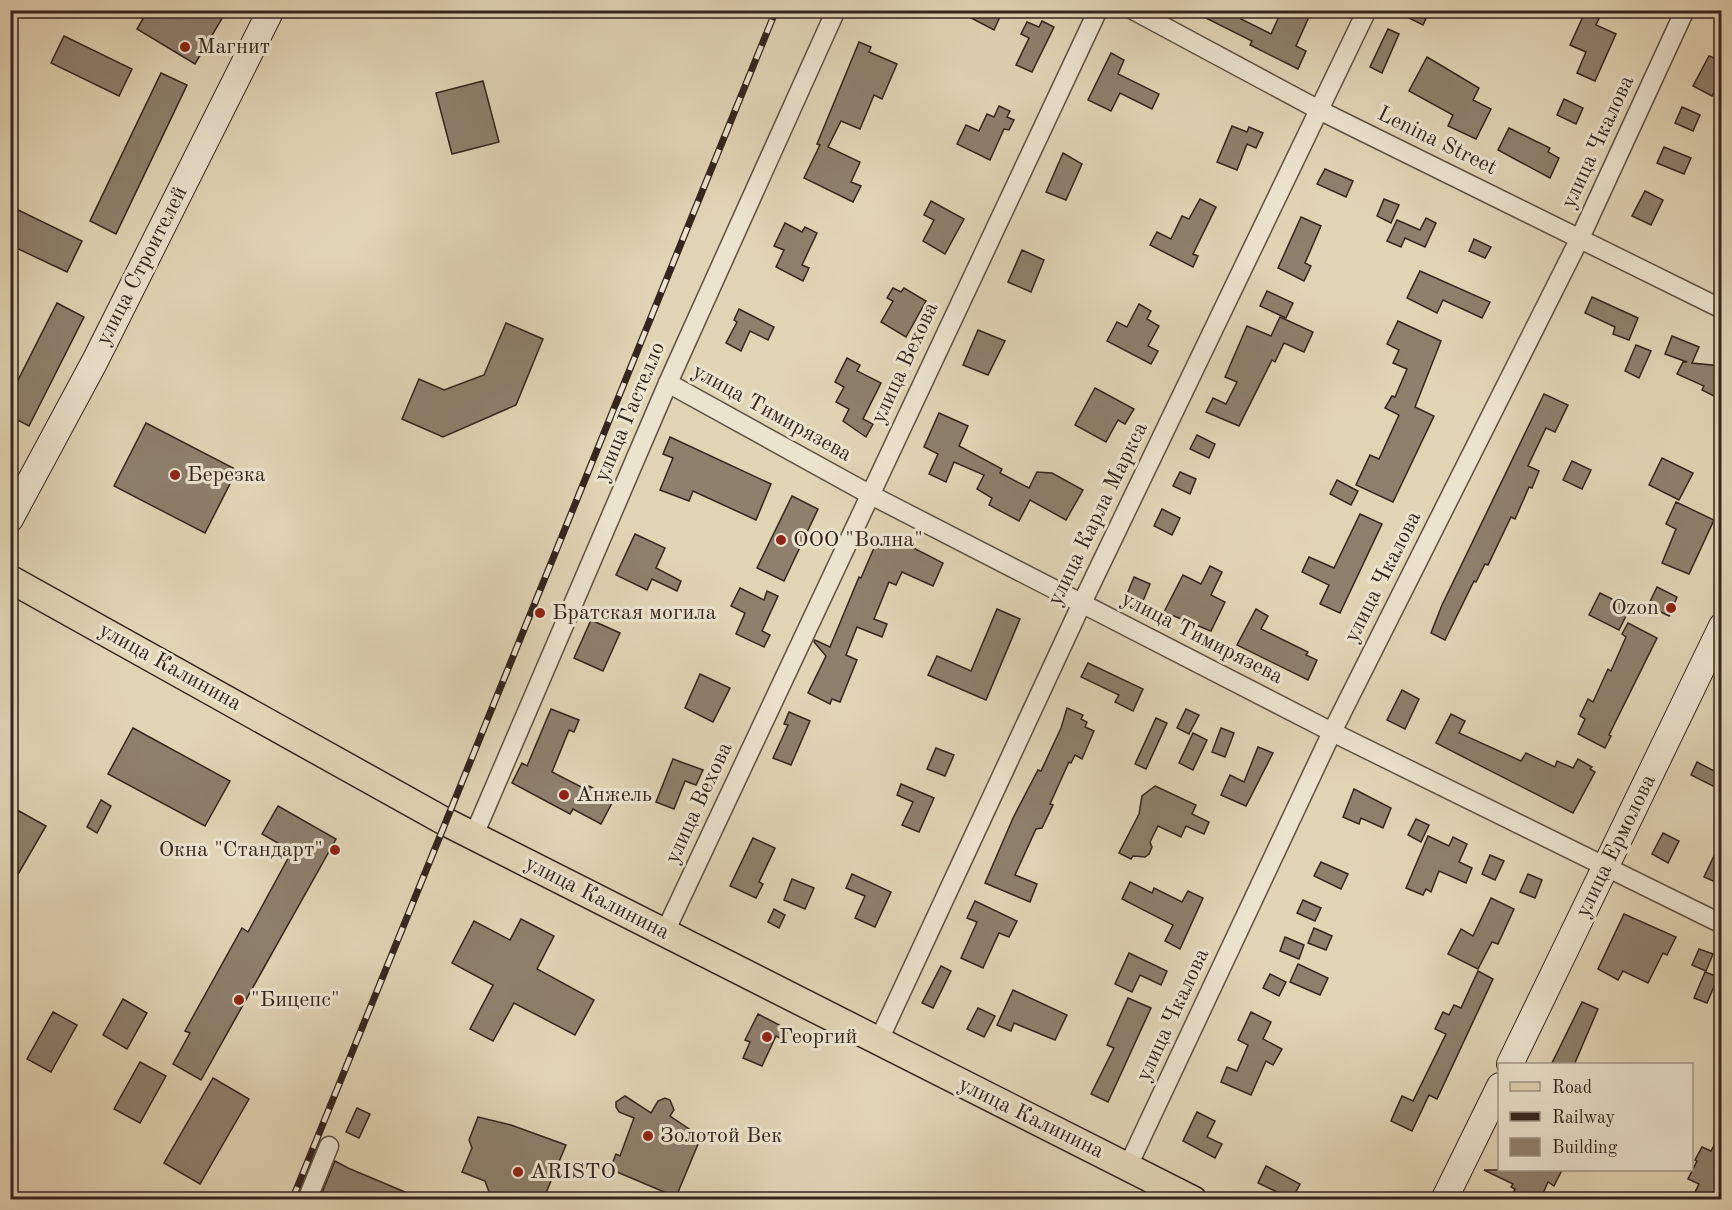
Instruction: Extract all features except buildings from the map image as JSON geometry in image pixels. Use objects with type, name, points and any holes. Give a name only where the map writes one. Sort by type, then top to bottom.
[{"type":"main road","name":"улица Калинина","points":[[10,579],[474,836],[1193,1200]]},
{"type":"street","name":"улица Строителей","points":[[10,519],[94,361],[271,10]]},
{"type":"street","name":"улица Гастелло","points":[[474,836],[668,383],[836,10]]},
{"type":"street","name":"улица Вехова","points":[[665,932],[1098,10]]},
{"type":"street","name":"Lenina Street","points":[[1133,10],[1321,111],[1722,309]]},
{"type":"street","name":"улица Карла Маркса","points":[[878,1042],[1082,603],[1321,111],[1367,10]]},
{"type":"street","name":"улица Чкалова","points":[[1128,1166],[1332,732],[1580,238],[1685,10]]},
{"type":"street","name":"улица Тимирязева","points":[[668,383],[869,494],[1332,732],[1722,924]]},
{"type":"street","name":"улица Ермолова","points":[[1511,1063],[1722,626]]},
{"type":"street","points":[[1444,1200],[1498,1090]]},
{"type":"street","points":[[307,1200],[328,1146]]},
{"type":"railway","points":[[292,1200],[776,10]]},
{"type":"place","name":"Магнит","points":[[185,47]]},
{"type":"place","name":"Березка","points":[[175,475]]},
{"type":"place","name":"ООО \"Волна\"","points":[[781,540]]},
{"type":"place","name":"Ozon","points":[[1671,608]]},
{"type":"place","name":"Братская могила","points":[[540,613]]},
{"type":"place","name":"Анжель","points":[[564,795]]},
{"type":"place","name":"Окна \"Стандарт\"","points":[[335,850]]},
{"type":"place","name":"\"Бицепс\"","points":[[239,1000]]},
{"type":"place","name":"Георгий","points":[[767,1037]]},
{"type":"place","name":"Золотой Век","points":[[648,1136]]},
{"type":"place","name":"ARISTO","points":[[518,1172]]}]
